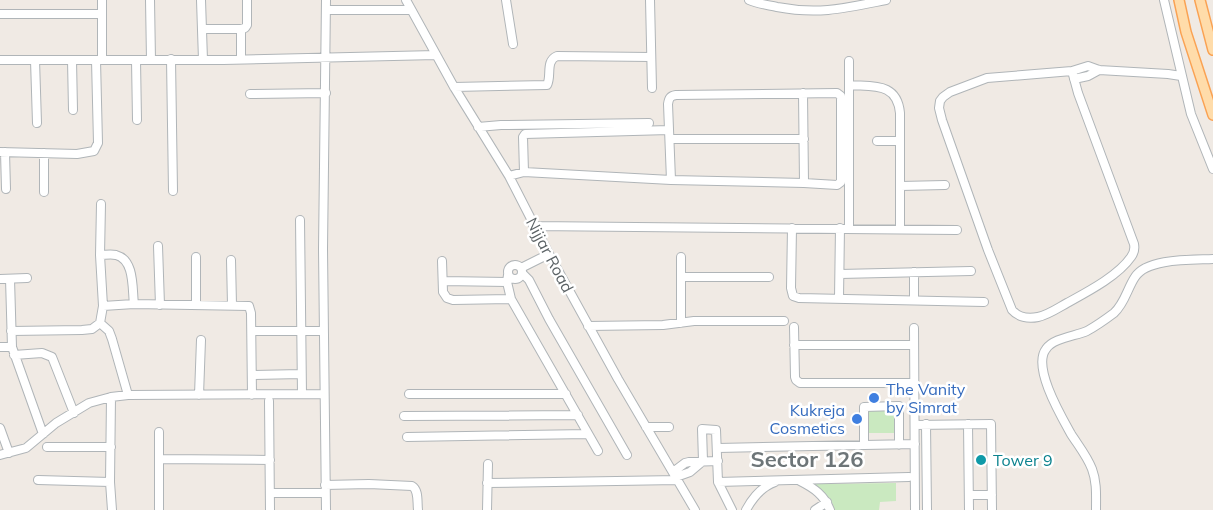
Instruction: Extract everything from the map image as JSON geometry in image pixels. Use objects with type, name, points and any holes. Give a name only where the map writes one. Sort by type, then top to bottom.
[{"type":"main road","points":[[1179,0],[1186,32],[1213,115]]},
{"type":"main road","points":[[1200,0],[1213,50]]},
{"type":"street","points":[[6,189],[3,152],[89,153],[97,147],[102,0]]},
{"type":"street","points":[[150,0],[151,60]]},
{"type":"street","points":[[201,0],[203,60]]},
{"type":"street","points":[[202,29],[245,28],[247,0]]},
{"type":"street","points":[[326,0],[324,331],[326,510]]},
{"type":"street","name":"Nijjar Road","points":[[406,0],[454,87],[509,176],[588,326],[694,510]]},
{"type":"street","points":[[506,0],[513,44]]},
{"type":"street","points":[[650,0],[652,88]]},
{"type":"street","points":[[749,0],[785,9],[819,12],[886,0]]},
{"type":"street","points":[[1164,0],[1191,114],[1213,169]]},
{"type":"street","points":[[326,10],[411,10]]},
{"type":"street","points":[[0,14],[101,14]]},
{"type":"street","points":[[241,29],[241,59]]},
{"type":"street","points":[[0,60],[203,60],[436,55]]},
{"type":"street","points":[[454,87],[547,86],[551,61],[557,56],[651,57]]},
{"type":"street","points":[[171,59],[173,191]]},
{"type":"street","points":[[35,60],[37,123]]},
{"type":"street","points":[[72,60],[73,110]]},
{"type":"street","points":[[136,60],[137,120]]},
{"type":"street","points":[[849,61],[849,228]]},
{"type":"street","points":[[1073,75],[1134,244],[1134,250],[1128,261],[1099,285],[1037,317],[1020,316],[1012,310],[988,250],[942,120],[940,101],[950,92],[987,78],[1073,75],[1088,66],[1099,70],[1182,76]]},
{"type":"street","points":[[849,85],[884,88],[895,96],[899,106],[900,229]]},
{"type":"street","points":[[250,94],[326,93]]},
{"type":"street","points":[[803,93],[804,183]]},
{"type":"street","points":[[509,176],[524,172],[671,180],[837,185],[841,182],[841,96],[833,93],[803,93],[676,94],[671,96],[668,99],[671,180]]},
{"type":"street","points":[[478,127],[649,123]]},
{"type":"street","points":[[524,172],[523,137],[525,134],[669,130]]},
{"type":"street","points":[[670,139],[804,139]]},
{"type":"street","points":[[877,141],[900,141]]},
{"type":"street","points":[[44,153],[44,192]]},
{"type":"street","points":[[900,186],[945,185]]},
{"type":"street","points":[[11,331],[82,330],[92,329],[100,323],[103,306],[100,255],[101,204]]},
{"type":"street","points":[[300,220],[302,394]]},
{"type":"street","points":[[534,226],[957,230]]},
{"type":"street","points":[[792,228],[791,283],[794,296],[799,298],[984,302]]},
{"type":"street","points":[[839,298],[840,228]]},
{"type":"street","points":[[158,246],[160,305]]},
{"type":"street","points":[[521,271],[549,254]]},
{"type":"street","points":[[100,255],[114,255],[125,261],[131,276],[134,304]]},
{"type":"street","points":[[196,257],[196,304]]},
{"type":"street","points":[[681,257],[681,323]]},
{"type":"street","points":[[1096,510],[1093,471],[1071,435],[1049,389],[1042,368],[1043,351],[1054,342],[1086,331],[1113,313],[1122,304],[1134,278],[1146,268],[1172,261],[1213,259]]},
{"type":"street","points":[[231,260],[232,305]]},
{"type":"street","points":[[442,261],[444,296],[450,299],[511,298]]},
{"type":"street","points":[[598,451],[511,298],[508,269],[511,265],[518,265],[529,280],[627,455]]},
{"type":"street","points":[[840,274],[971,271]]},
{"type":"street","points":[[914,272],[914,300]]},
{"type":"street","points":[[681,278],[769,277]]},
{"type":"street","points":[[0,279],[27,278]]},
{"type":"street","points":[[443,281],[508,278]]},
{"type":"street","points":[[10,279],[13,351],[43,434]]},
{"type":"street","points":[[103,306],[134,304],[249,306],[252,331],[252,395]]},
{"type":"street","points":[[588,326],[663,325],[701,321],[784,321]]},
{"type":"street","points":[[100,323],[109,331],[128,395]]},
{"type":"street","points":[[794,327],[795,377],[800,382],[915,383]]},
{"type":"street","points":[[914,328],[915,510]]},
{"type":"street","points":[[252,331],[324,331]]},
{"type":"street","points":[[199,395],[201,340]]},
{"type":"street","points":[[794,345],[914,345]]},
{"type":"street","points":[[0,347],[13,351],[42,353],[52,357],[74,413]]},
{"type":"street","points":[[252,375],[301,374]]},
{"type":"street","points":[[0,455],[26,448],[56,423],[89,403],[111,397],[324,394]]},
{"type":"street","points":[[409,394],[566,394]]},
{"type":"street","points":[[111,397],[112,510]]},
{"type":"street","points":[[269,401],[270,510]]},
{"type":"street","points":[[864,445],[864,406],[899,406],[899,445]]},
{"type":"street","points":[[404,417],[578,416]]},
{"type":"street","points":[[926,424],[927,510]]},
{"type":"street","points":[[968,424],[969,510]]},
{"type":"street","points":[[915,425],[992,424],[992,510]]},
{"type":"street","points":[[646,427],[669,427]]},
{"type":"street","points":[[0,428],[9,453]]},
{"type":"street","points":[[703,461],[702,429],[716,430],[718,482],[732,510]]},
{"type":"street","points":[[159,432],[159,510]]},
{"type":"street","points":[[407,437],[588,434]]},
{"type":"street","points":[[717,448],[915,444]]},
{"type":"street","points":[[47,447],[111,447]]},
{"type":"street","points":[[159,459],[270,460]]},
{"type":"street","points":[[487,483],[676,477],[685,463],[718,461]]},
{"type":"street","points":[[487,510],[488,464]]},
{"type":"street","points":[[718,482],[909,477]]},
{"type":"street","points":[[38,480],[110,482]]},
{"type":"street","points":[[746,510],[760,490],[782,480]]},
{"type":"street","points":[[797,480],[809,485],[819,493],[829,506],[815,510]]},
{"type":"street","points":[[270,493],[369,484],[412,486],[417,492],[418,510]]},
{"type":"street","points":[[969,495],[992,495]]},
{"type":"green space","points":[[899,406],[899,433],[864,433],[864,407]]},
{"type":"green space","points":[[896,483],[896,501],[880,502],[879,510],[833,510],[833,504],[815,484]]},
{"type":"place","name":"The Vanity by Simrat","points":[[874,398]]},
{"type":"place","name":"Kukreja Cosmetics","points":[[857,419]]},
{"type":"place","name":"Tower 9","points":[[981,460]]},
{"type":"district","name":"Sector 126","points":[[807,459]]}]
